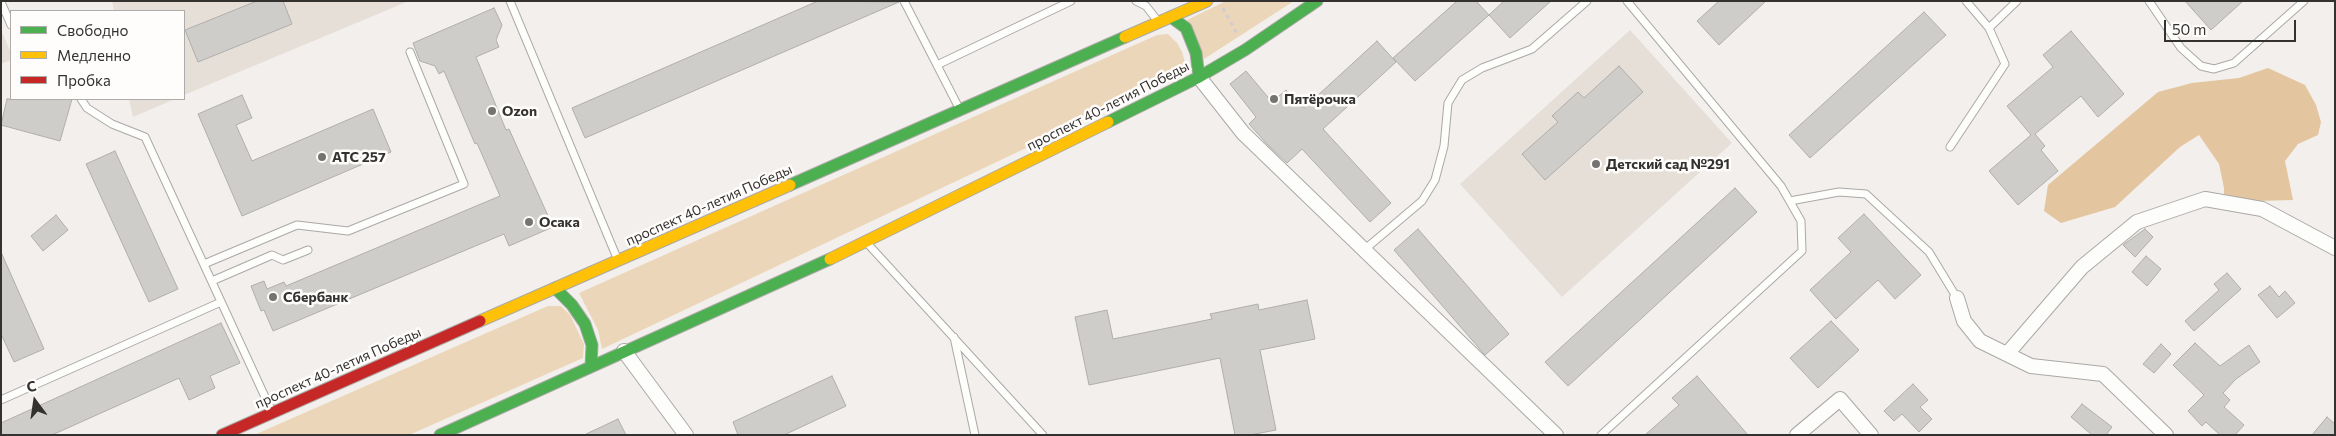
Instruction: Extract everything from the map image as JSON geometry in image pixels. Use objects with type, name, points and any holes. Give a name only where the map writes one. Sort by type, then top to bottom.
[{"type":"main road","name":"проспект 40-летия Победы","points":[[222,435],[1159,23],[1194,4],[1207,1]]},
{"type":"main road","name":"проспект 40-летия Победы","points":[[440,435],[867,242],[1199,77],[1246,50],[1317,1]]},
{"type":"main road","points":[[1171,17],[1186,28],[1196,53],[1199,77]]},
{"type":"main road","points":[[555,288],[572,305],[584,324],[592,345],[591,366]]},
{"type":"street","points":[[1199,77],[1244,134],[1556,435]]},
{"type":"street","points":[[2007,354],[2082,268],[2137,222],[2205,199],[2262,209],[2335,248]]},
{"type":"street","points":[[1956,298],[1964,321],[1980,341],[2031,366],[2102,374],[2166,435]]},
{"type":"street","points":[[624,351],[686,435]]},
{"type":"street","points":[[1797,435],[1840,400],[1871,435]]},
{"type":"lane","points":[[510,1],[618,260]]},
{"type":"lane","points":[[904,1],[960,111]]},
{"type":"lane","points":[[936,65],[1071,1]]},
{"type":"lane","points":[[1136,1],[1146,6],[1159,23]]},
{"type":"lane","points":[[1364,250],[1422,201],[1435,180],[1444,146],[1448,103],[1462,80],[1482,68],[1532,49],[1587,1]]},
{"type":"lane","points":[[1601,435],[1802,251],[1801,222],[1781,186],[1626,1]]},
{"type":"lane","points":[[1950,147],[2005,64],[1989,28],[1966,1]]},
{"type":"lane","points":[[1989,28],[2017,1]]},
{"type":"lane","points":[[2149,1],[2181,48],[2201,66],[2214,69],[2234,63],[2304,1]]},
{"type":"lane","points":[[1,2],[10,23]]},
{"type":"lane","points":[[204,264],[297,225],[348,232],[464,184],[410,52]]},
{"type":"lane","points":[[82,100],[87,108],[112,124],[145,137],[272,412]]},
{"type":"lane","points":[[1790,201],[1839,192],[1866,194],[1929,252],[1956,298]]},
{"type":"lane","points":[[867,242],[1043,435]]},
{"type":"lane","points":[[212,281],[272,255],[283,260],[308,250]]},
{"type":"lane","points":[[1,400],[221,302]]},
{"type":"lane","points":[[954,337],[975,435]]},
{"type":"path","points":[[1220,1],[1246,50]]},
{"type":"shaded area","points":[[112,1],[409,1],[185,95],[185,10],[114,10]]},
{"type":"shaded area","points":[[1226,1],[1294,1],[1204,59],[1187,20]]},
{"type":"shaded area","points":[[1,30],[10,51],[10,60],[1,64]]},
{"type":"shaded area","name":"Детский сад №291","points":[[1630,30],[1732,143],[1562,297],[1460,184]]},
{"type":"shaded area","points":[[1168,34],[1177,43],[1186,66],[1178,76],[602,349],[598,330],[579,293],[1157,35]]},
{"type":"shaded area","points":[[2268,68],[2305,85],[2316,105],[2321,122],[2318,135],[2298,144],[2285,161],[2293,200],[2224,202],[2224,188],[2219,164],[2199,135],[2180,147],[2115,207],[2061,223],[2044,211],[2048,185],[2158,92],[2192,83],[2239,78]]},
{"type":"shaded area","points":[[129,100],[173,100],[133,117]]},
{"type":"shaded area","points":[[548,306],[561,306],[570,315],[584,344],[583,358],[409,435],[254,435]]},
{"type":"building","points":[[257,1],[283,1],[292,24],[198,62],[185,30]]},
{"type":"building","points":[[818,1],[899,2],[585,138],[572,108]]},
{"type":"building","points":[[1457,1],[1476,1],[1489,15],[1415,81],[1393,58]]},
{"type":"building","points":[[1504,1],[1551,1],[1510,38],[1489,15]]},
{"type":"building","points":[[1719,1],[1766,1],[1719,45],[1697,21]]},
{"type":"building","points":[[2185,1],[2243,1],[2211,30]]},
{"type":"building","points":[[494,8],[502,25],[496,40],[499,47],[476,57],[506,130],[509,129],[553,227],[509,246],[504,234],[273,331],[264,310],[261,311],[251,286],[264,281],[267,289],[284,282],[286,286],[500,196],[477,143],[475,144],[444,71],[439,74],[435,66],[420,61],[413,43]]},
{"type":"building","points":[[1924,12],[1946,35],[1810,158],[1789,135]]},
{"type":"building","points":[[2071,31],[2124,94],[2098,117],[2081,96],[2035,134],[2045,146],[2041,150],[2058,171],[2018,205],[1989,171],[2031,135],[2007,106],[2053,67],[2043,55]]},
{"type":"building","points":[[1377,41],[1396,62],[1323,129],[1391,203],[1370,222],[1302,149],[1287,163],[1267,144],[1249,124],[1256,117],[1230,84],[1246,71],[1272,102],[1286,90],[1304,108]]},
{"type":"building","points":[[1619,66],[1643,92],[1545,180],[1522,154],[1558,122],[1552,116],[1578,92],[1584,98]]},
{"type":"building","name":"АТС 257","points":[[242,95],[252,118],[236,125],[252,161],[373,109],[391,152],[242,216],[198,114]]},
{"type":"building","points":[[7,99],[72,100],[60,141],[1,125]]},
{"type":"building","points":[[115,151],[178,289],[149,302],[86,164]]},
{"type":"building","points":[[1735,188],[1757,212],[1568,386],[1545,362]]},
{"type":"building","points":[[1864,214],[1921,275],[1895,299],[1878,280],[1836,319],[1810,290],[1851,252],[1838,238]]},
{"type":"building","points":[[56,215],[68,230],[43,251],[31,236]]},
{"type":"building","points":[[1418,229],[1509,334],[1485,355],[1394,250]]},
{"type":"building","points":[[2145,229],[2153,237],[2135,257],[2123,245]]},
{"type":"building","points":[[1,252],[44,349],[14,362],[1,334]]},
{"type":"building","points":[[2146,256],[2161,269],[2147,286],[2132,272]]},
{"type":"building","points":[[2227,273],[2241,289],[2194,331],[2185,321],[2219,290],[2214,284]]},
{"type":"building","points":[[2270,286],[2279,297],[2285,291],[2295,303],[2277,318],[2258,295]]},
{"type":"building","points":[[1307,300],[1315,339],[1260,350],[1276,430],[1250,435],[1235,435],[1220,358],[1089,385],[1075,317],[1107,310],[1113,339],[1212,319],[1210,314],[1258,304],[1259,310]]},
{"type":"building","points":[[1831,321],[1859,350],[1818,388],[1790,358]]},
{"type":"building","points":[[221,323],[240,363],[210,376],[215,388],[189,400],[179,378],[52,435],[1,435],[1,423]]},
{"type":"building","points":[[2195,343],[2220,366],[2249,345],[2260,362],[2236,379],[2223,393],[2230,400],[2224,407],[2244,425],[2235,435],[2220,435],[2206,422],[2202,426],[2188,411],[2204,395],[2173,365]]},
{"type":"building","points":[[2161,344],[2171,354],[2154,373],[2143,364]]},
{"type":"building","points":[[832,376],[846,406],[784,435],[738,435],[733,422]]},
{"type":"building","points":[[1697,376],[1748,435],[1645,435],[1679,405],[1672,398]]},
{"type":"building","points":[[1913,384],[1928,400],[1920,407],[1932,419],[1919,432],[1902,414],[1894,421],[1884,411]]},
{"type":"building","points":[[2082,404],[2112,427],[2106,435],[2092,435],[2071,417]]},
{"type":"building","points":[[2327,417],[2335,424],[2335,435],[2312,435]]},
{"type":"building","points":[[618,419],[626,435],[584,435]]},
{"type":"traffic: fast","points":[[1108,122],[1199,77],[1245,50],[1317,1]]},
{"type":"traffic: fast","points":[[1171,17],[1186,28],[1196,53],[1199,77]]},
{"type":"traffic: fast","points":[[790,185],[1125,37]]},
{"type":"traffic: fast","points":[[440,435],[830,259]]},
{"type":"traffic: fast","points":[[555,288],[572,305],[585,324],[592,345],[591,366]]},
{"type":"traffic: slow","points":[[1125,37],[1207,1]]},
{"type":"traffic: slow","points":[[830,259],[1108,122]]},
{"type":"traffic: slow","points":[[480,321],[790,185]]},
{"type":"traffic: jam","points":[[222,435],[480,321]]},
{"type":"place","name":"Пятёрочка","points":[[1274,99]]},
{"type":"place","name":"Ozon","points":[[492,111]]},
{"type":"place","name":"АТС 257","points":[[322,157]]},
{"type":"place","name":"Детский сад №291","points":[[1596,164]]},
{"type":"place","name":"Осака","points":[[529,222]]},
{"type":"place","name":"Сбербанк","points":[[273,297]]}]
